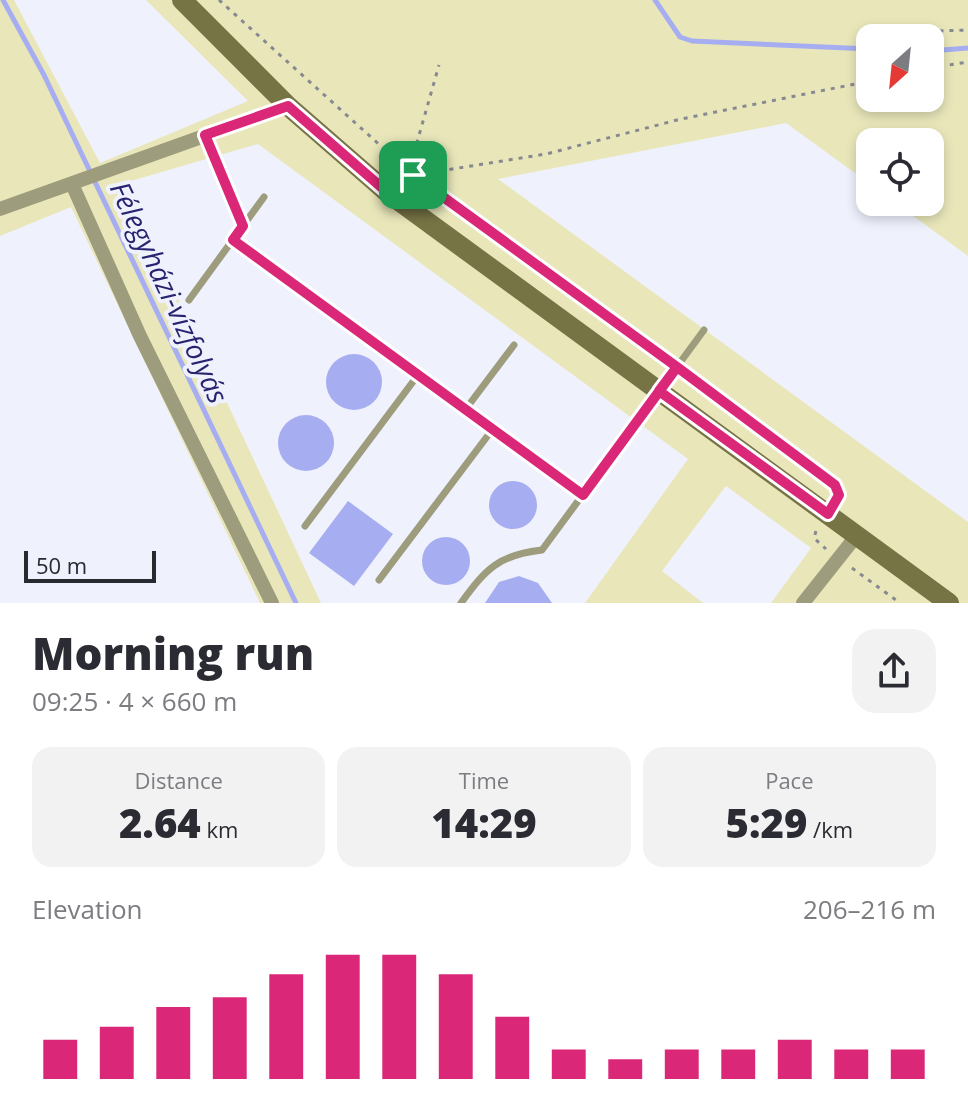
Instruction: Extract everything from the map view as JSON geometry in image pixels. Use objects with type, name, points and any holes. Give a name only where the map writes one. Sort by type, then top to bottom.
[{"type":"main road","points":[[182,0],[288,106],[388,193],[949,603]]},
{"type":"street","points":[[0,209],[288,106]]},
{"type":"street","points":[[85,178],[140,336],[272,603]]},
{"type":"street","points":[[803,603],[857,535]]},
{"type":"lane","points":[[205,135],[243,226]]},
{"type":"lane","points":[[189,300],[264,197]]},
{"type":"lane","points":[[233,240],[583,495]]},
{"type":"lane","points":[[461,603],[490,567],[513,555],[542,550],[704,330]]},
{"type":"lane","points":[[465,410],[514,345]]},
{"type":"lane","points":[[305,526],[418,375]]},
{"type":"lane","points":[[379,580],[492,430]]},
{"type":"path","points":[[219,0],[413,175],[835,485],[839,495],[814,538],[900,603]]},
{"type":"path","points":[[944,31],[968,30]]},
{"type":"path","points":[[944,66],[968,62]]},
{"type":"path","points":[[421,174],[414,153],[439,65]]},
{"type":"path","points":[[388,193],[413,175],[546,154],[681,119],[856,84]]},
{"type":"shaded area","points":[[0,0],[14,0],[100,163],[248,101],[146,0],[968,0],[968,256],[913,216],[944,216],[944,128],[856,128],[856,174],[786,123],[498,179],[968,522],[968,603],[771,603],[811,548],[726,486],[662,571],[703,603],[585,603],[688,459],[258,144],[124,183],[321,603],[260,603],[71,207],[0,236]]},
{"type":"water","points":[[354,354],[374,362],[382,382],[374,402],[354,410],[334,402],[326,382],[334,362]]},
{"type":"water","points":[[306,415],[326,423],[334,443],[326,463],[306,471],[286,463],[278,443],[286,423]]},
{"type":"water","points":[[513,481],[530,488],[537,505],[530,522],[513,529],[496,522],[489,505],[496,488]]},
{"type":"water","points":[[348,501],[393,534],[354,586],[309,553]]},
{"type":"water","points":[[446,537],[463,544],[470,561],[463,578],[446,585],[429,578],[422,561],[429,544]]},
{"type":"water","points":[[519,576],[538,583],[552,603],[485,603],[499,582]]},
{"type":"waterway","name":"Félegyházi-vízfolyás","points":[[3,0],[44,75],[296,603]]},
{"type":"waterway","points":[[655,0],[680,37],[692,41],[856,48]]},
{"type":"waterway","points":[[944,50],[968,48]]},
{"type":"route","points":[[413,175],[388,193],[288,106],[205,135],[243,226],[233,240],[583,495],[677,367],[828,478],[839,495],[828,514],[659,391],[677,367],[413,175]]}]
